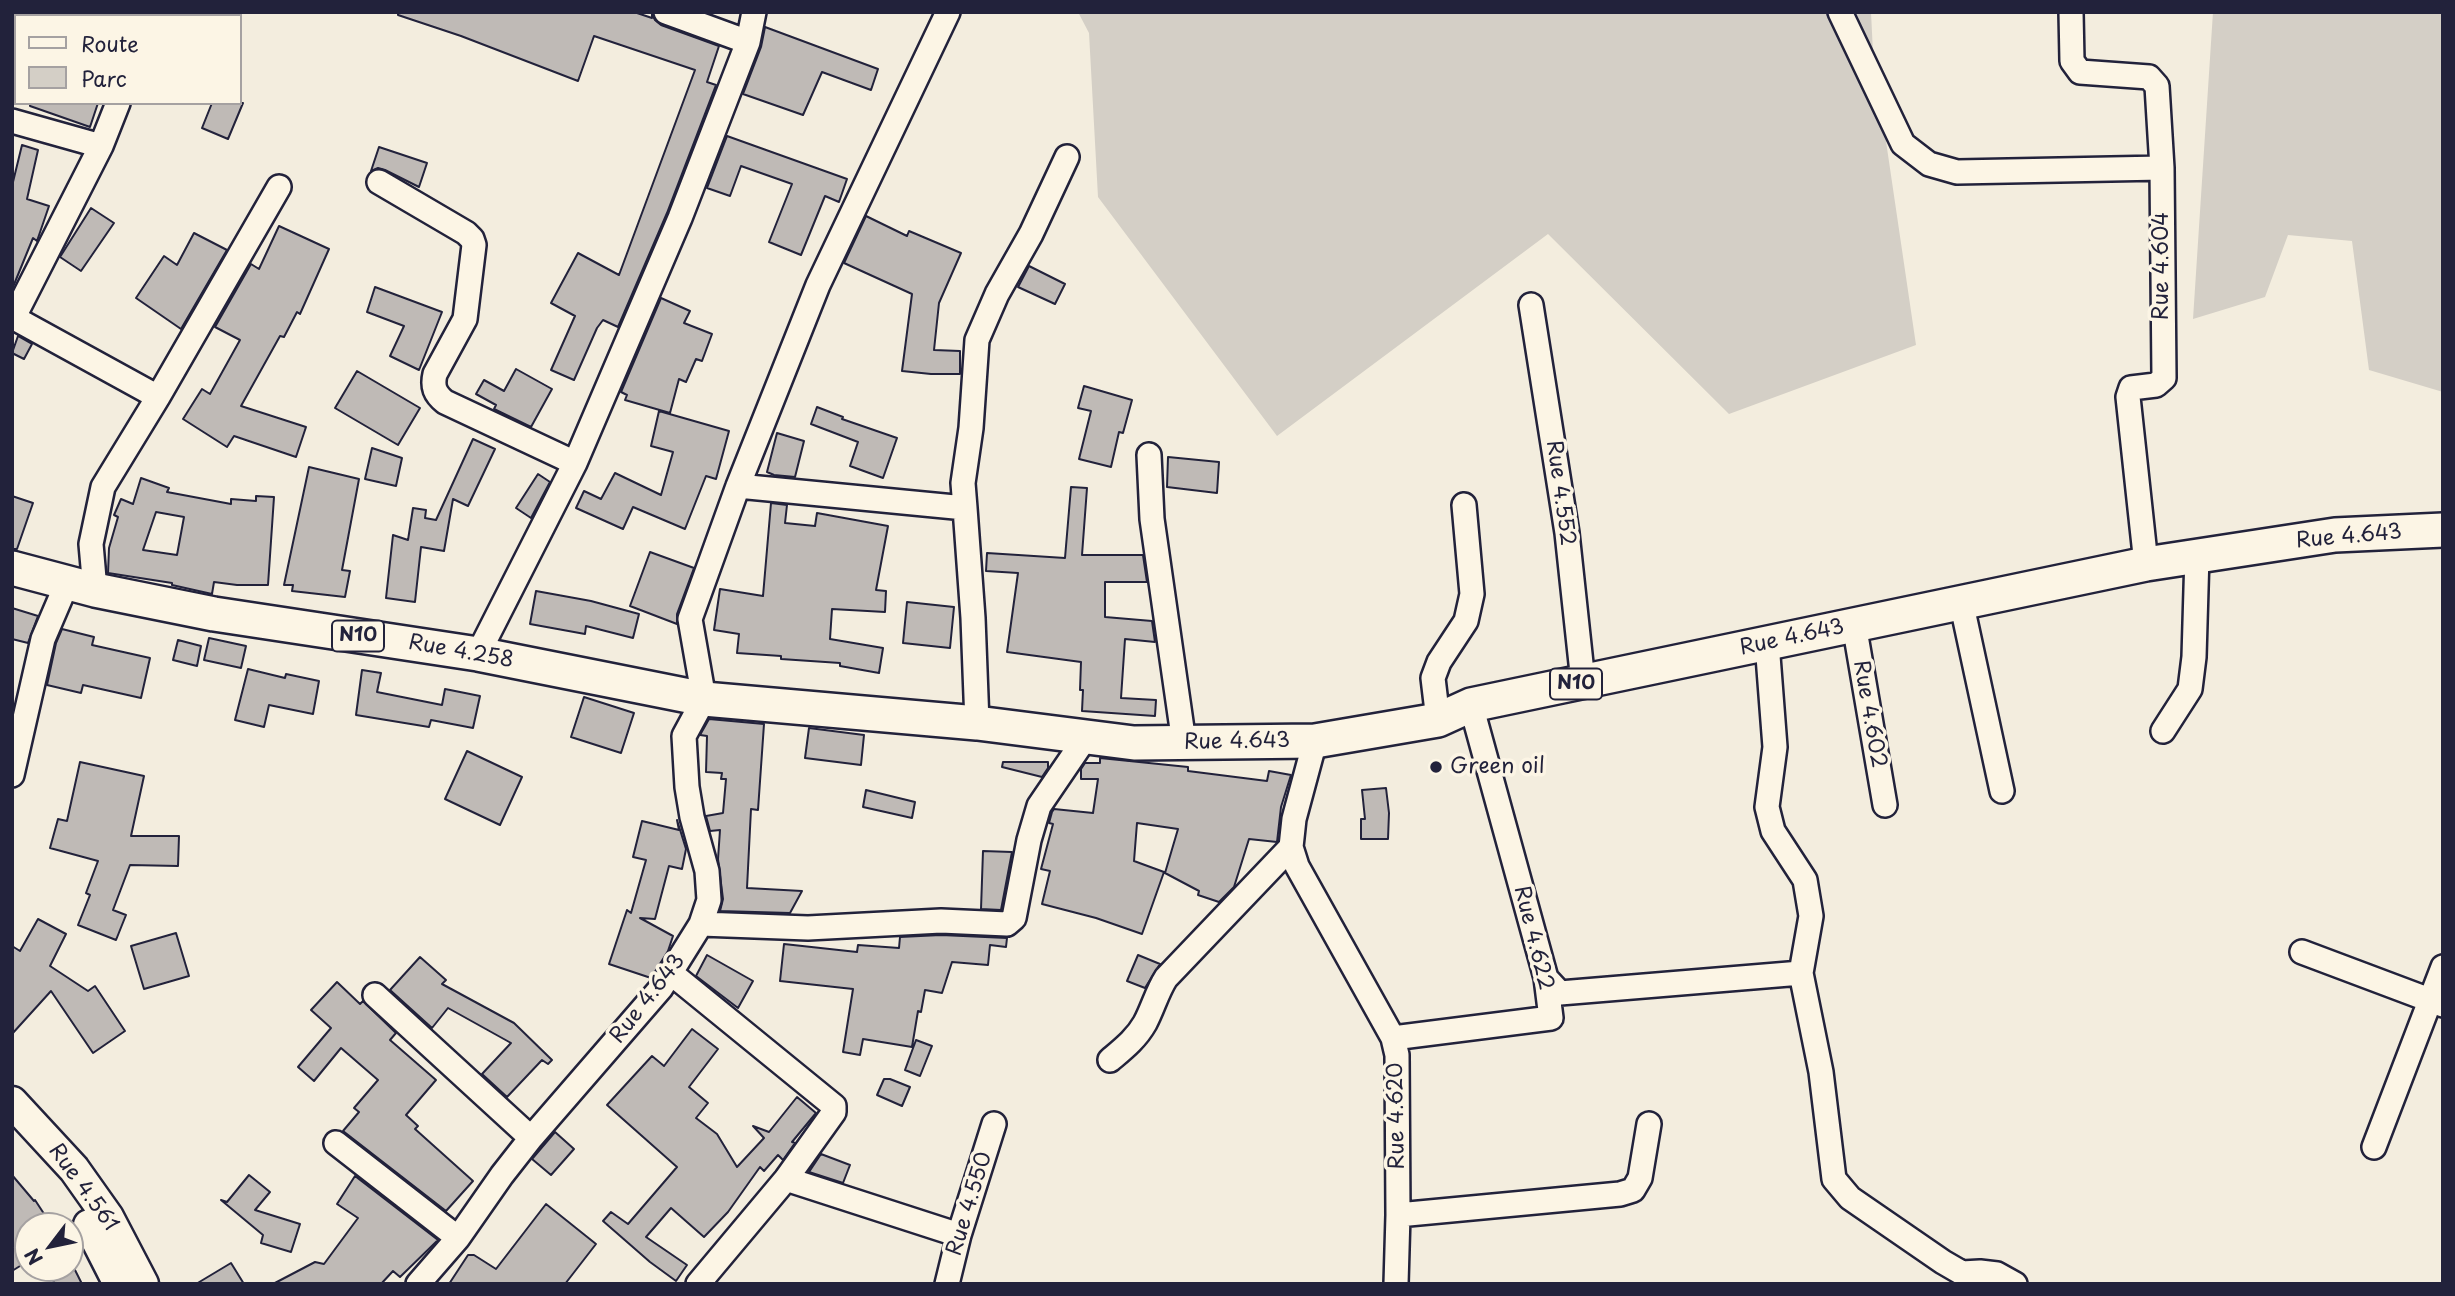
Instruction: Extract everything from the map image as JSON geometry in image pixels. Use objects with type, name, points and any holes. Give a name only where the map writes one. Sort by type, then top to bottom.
[{"type":"highway","name":"Rue 4.643","points":[[704,699],[977,723],[1134,743],[1315,741],[1438,720],[1471,705],[2146,564],[2335,535],[2443,530]]},
{"type":"highway","name":"Rue 4.258","points":[[12,568],[81,587],[214,614],[478,654],[704,699]]},
{"type":"main road","name":"Rue 4.561","points":[[12,1101],[74,1169],[108,1217],[142,1284]]},
{"type":"main road","points":[[12,1129],[44,1162],[92,1230],[119,1284]]},
{"type":"street","points":[[666,12],[748,43]]},
{"type":"street","points":[[478,654],[575,463],[680,218],[748,43],[754,12]]},
{"type":"street","points":[[704,699],[690,620],[738,486],[818,285],[948,12]]},
{"type":"street","points":[[1840,12],[1903,144],[1928,164],[1957,172],[2162,168]]},
{"type":"street","name":"Rue 4.604","points":[[2071,12],[2073,61],[2080,72],[2149,77],[2157,86],[2162,168],[2164,378],[2156,385],[2131,388],[2128,397],[2146,564]]},
{"type":"street","points":[[117,105],[101,146],[14,319],[158,397]]},
{"type":"street","points":[[12,121],[101,146]]},
{"type":"street","points":[[977,723],[973,618],[963,483],[971,428],[977,340],[993,302],[1031,234],[1067,157]]},
{"type":"street","points":[[379,182],[472,239],[474,245],[468,309],[435,374],[433,384],[437,395],[445,402],[575,463]]},
{"type":"street","points":[[12,775],[43,639],[81,587],[103,487],[279,187]]},
{"type":"street","name":"Rue 4.552","points":[[1531,305],[1567,533],[1583,682]]},
{"type":"street","points":[[1149,455],[1153,519],[1184,743]]},
{"type":"street","points":[[738,486],[965,508]]},
{"type":"street","points":[[1438,720],[1433,678],[1439,662],[1466,621],[1472,594],[1464,505]]},
{"type":"street","points":[[2163,731],[2190,689],[2197,555]]},
{"type":"street","points":[[1961,601],[2002,791]]},
{"type":"street","name":"Rue 4.602","points":[[1854,624],[1885,805]]},
{"type":"street","points":[[1767,643],[1775,747],[1767,807],[1773,831],[1805,880],[1811,916],[1801,973],[1821,1072],[1834,1179],[1850,1198],[1943,1262],[1959,1278],[1980,1272],[1997,1275],[2015,1284]]},
{"type":"street","name":"Rue 4.643","points":[[418,1284],[458,1238],[531,1138],[672,974],[701,924],[709,900],[707,872],[692,817],[684,736],[704,699]]},
{"type":"street","name":"Rue 4.622","points":[[1393,1038],[1551,1018],[1546,978],[1471,705]]},
{"type":"street","points":[[701,924],[808,928],[942,921],[1007,924],[1014,918],[1029,841],[1039,806],[1086,737]]},
{"type":"street","points":[[1110,1060],[1134,1039],[1145,1023],[1158,990],[1166,978],[1291,847],[1294,819],[1315,741]]},
{"type":"street","name":"Rue 4.620","points":[[1291,847],[1297,866],[1393,1038],[1397,1055],[1396,1284]]},
{"type":"street","points":[[2302,952],[2437,1002]]},
{"type":"street","points":[[2374,1147],[2437,1002],[2443,967]]},
{"type":"street","points":[[1546,978],[1560,993],[1801,973]]},
{"type":"street","points":[[672,974],[834,1106],[834,1112],[786,1179],[698,1284]]},
{"type":"street","points":[[374,995],[531,1138]]},
{"type":"street","name":"Rue 4.550","points":[[947,1284],[959,1235],[994,1124]]},
{"type":"street","points":[[1398,1215],[1620,1194],[1633,1190],[1640,1178],[1649,1124]]},
{"type":"street","points":[[336,1143],[458,1238]]},
{"type":"street","points":[[786,1179],[959,1235]]},
{"type":"green space","points":[[1078,12],[1871,12],[1873,53],[1916,345],[1729,414],[1548,234],[1277,436],[1098,197],[1089,33]]},
{"type":"green space","points":[[2213,12],[2443,12],[2443,392],[2369,370],[2352,241],[2288,235],[2265,297],[2193,319]]},
{"type":"building","points":[[398,12],[634,12],[652,18],[652,14],[661,25],[719,46],[707,82],[716,85],[667,213],[618,327],[603,320],[574,380],[551,370],[575,316],[551,303],[578,253],[619,275],[695,70],[594,36],[578,81],[398,15]]},
{"type":"building","points":[[765,27],[878,69],[871,90],[822,72],[803,115],[743,94],[761,47]]},
{"type":"building","points":[[243,103],[228,139],[202,128],[211,105]]},
{"type":"building","points":[[30,105],[97,105],[90,127]]},
{"type":"building","points":[[727,136],[847,179],[839,202],[825,196],[801,255],[769,242],[792,184],[741,166],[730,196],[707,188]]},
{"type":"building","points":[[22,145],[38,150],[27,199],[49,206],[37,241],[33,238],[13,287],[12,186]]},
{"type":"building","points":[[379,147],[427,163],[419,187],[385,170],[378,168],[371,171]]},
{"type":"building","points":[[91,208],[114,223],[81,271],[60,257]]},
{"type":"building","points":[[866,216],[907,236],[909,231],[961,253],[939,303],[934,350],[960,351],[960,374],[902,371],[912,294],[844,263]]},
{"type":"building","points":[[279,226],[329,249],[300,314],[297,312],[284,337],[280,336],[241,406],[306,427],[296,457],[234,436],[227,447],[183,419],[202,389],[210,394],[240,340],[215,327],[251,264],[259,269]]},
{"type":"building","points":[[194,233],[227,250],[181,329],[136,298],[164,256],[177,265]]},
{"type":"building","points":[[1029,266],[1065,284],[1055,304],[1018,287]]},
{"type":"building","points":[[375,287],[442,312],[419,370],[390,356],[404,326],[367,312]]},
{"type":"building","points":[[661,298],[690,311],[684,323],[712,334],[702,361],[696,359],[686,382],[679,379],[670,413],[625,400],[627,395],[621,392]]},
{"type":"building","points":[[18,336],[32,344],[24,359],[12,353]]},
{"type":"building","points":[[516,369],[552,389],[531,427],[494,409],[496,405],[476,394],[484,380],[504,391]]},
{"type":"building","points":[[357,371],[420,408],[398,445],[335,408]]},
{"type":"building","points":[[1084,386],[1132,400],[1123,433],[1119,432],[1111,467],[1079,459],[1091,411],[1078,408]]},
{"type":"building","points":[[817,407],[843,417],[842,419],[897,438],[883,478],[850,466],[858,442],[811,424]]},
{"type":"building","points":[[659,411],[729,431],[716,479],[706,476],[685,529],[633,507],[623,529],[576,508],[584,491],[601,499],[615,473],[661,495],[673,452],[651,446]]},
{"type":"building","points":[[777,433],[804,441],[795,477],[767,472]]},
{"type":"building","points":[[473,439],[495,449],[468,506],[453,499],[444,551],[421,547],[415,602],[386,598],[393,535],[408,540],[413,508],[426,510],[425,518],[436,520]]},
{"type":"building","points":[[372,448],[402,458],[396,486],[365,479]]},
{"type":"building","points":[[1168,457],[1219,462],[1217,493],[1167,487]]},
{"type":"building","points":[[309,467],[359,479],[342,570],[350,571],[345,597],[292,591],[293,585],[284,585]]},
{"type":"building","points":[[538,474],[550,482],[531,518],[516,508]]},
{"type":"building","points":[[141,478],[169,488],[167,492],[231,504],[231,499],[256,501],[256,496],[274,497],[268,585],[214,582],[212,594],[172,583],[108,573],[109,548],[118,517],[114,515],[121,499],[133,504]],"holes":[[[156,512],[184,517],[177,555],[143,550]]]},
{"type":"building","points":[[1071,487],[1087,488],[1082,555],[1143,555],[1147,582],[1105,582],[1105,617],[1152,621],[1155,642],[1125,639],[1121,698],[1156,700],[1155,716],[1082,711],[1081,662],[1007,652],[1018,573],[986,571],[987,553],[1065,558]]},
{"type":"building","points":[[12,496],[33,503],[17,549],[12,549]]},
{"type":"building","points":[[771,503],[787,505],[785,523],[815,526],[817,513],[888,526],[876,590],[886,591],[885,612],[832,609],[830,639],[883,648],[879,673],[840,666],[840,663],[737,653],[739,634],[714,630],[720,589],[763,596]]},
{"type":"building","points":[[650,552],[694,568],[677,614],[677,624],[630,606]]},
{"type":"building","points":[[536,591],[591,601],[639,614],[633,638],[586,626],[585,634],[530,624]]},
{"type":"building","points":[[907,602],[954,607],[950,648],[903,643]]},
{"type":"building","points":[[12,608],[38,616],[28,643],[12,639]]},
{"type":"building","points":[[62,629],[94,637],[92,645],[150,658],[141,698],[83,685],[81,693],[47,685],[56,643]]},
{"type":"building","points":[[209,638],[246,646],[241,668],[204,660]]},
{"type":"building","points":[[178,640],[201,646],[197,666],[173,660]]},
{"type":"building","points":[[248,669],[285,678],[286,674],[319,681],[313,714],[269,705],[264,727],[235,720]]},
{"type":"building","points":[[362,670],[381,673],[377,692],[442,705],[445,689],[480,696],[473,728],[431,720],[429,727],[356,715]]},
{"type":"building","points":[[584,697],[634,713],[621,753],[571,737]]},
{"type":"building","points":[[709,719],[764,724],[758,810],[751,809],[747,888],[802,891],[790,913],[720,911],[723,899],[718,859],[720,830],[710,831],[706,816],[723,813],[726,779],[721,779],[722,773],[706,772],[707,736],[700,735]]},
{"type":"building","points":[[809,728],[864,735],[861,765],[805,758]]},
{"type":"building","points":[[467,751],[522,777],[500,825],[445,799]]},
{"type":"building","points":[[1100,758],[1188,767],[1188,771],[1267,781],[1269,771],[1291,775],[1281,807],[1277,842],[1249,839],[1234,887],[1219,902],[1198,895],[1199,891],[1165,873],[1178,829],[1137,823],[1134,861],[1164,872],[1142,934],[1096,918],[1042,904],[1050,871],[1041,869],[1053,824],[1049,823],[1052,812],[1054,809],[1093,813],[1098,779],[1081,779],[1081,769],[1085,763],[1100,763]]},
{"type":"building","points":[[80,762],[144,776],[131,836],[179,836],[178,866],[130,865],[113,910],[126,915],[116,940],[78,925],[90,895],[86,893],[98,861],[50,848],[58,819],[67,821]]},
{"type":"building","points":[[1003,762],[1048,762],[1048,768],[1042,777],[1002,767]]},
{"type":"building","points":[[1386,788],[1388,839],[1361,839],[1361,819],[1365,819],[1362,790]]},
{"type":"building","points":[[866,790],[915,802],[912,818],[863,807]]},
{"type":"building","points":[[677,820],[686,849],[682,869],[669,866],[655,919],[640,918],[673,936],[668,951],[651,978],[609,964],[627,910],[631,913],[646,860],[633,857],[642,821],[679,830]]},
{"type":"building","points":[[983,851],[1012,852],[1001,910],[981,909]]},
{"type":"building","points":[[38,919],[66,934],[50,966],[88,991],[95,986],[125,1031],[93,1053],[51,991],[12,1034],[12,946],[20,951]]},
{"type":"building","points":[[176,933],[189,976],[144,989],[131,946]]},
{"type":"building","points":[[941,935],[1007,938],[1006,947],[990,945],[988,965],[952,962],[942,993],[925,990],[921,1012],[918,1011],[912,1047],[863,1039],[860,1055],[843,1052],[853,989],[780,981],[784,944],[857,952],[858,945],[899,948],[900,937]]},
{"type":"building","points":[[707,955],[753,981],[738,1008],[696,976]]},
{"type":"building","points":[[1138,955],[1160,964],[1145,988],[1127,981]]},
{"type":"building","points":[[420,957],[446,980],[442,984],[514,1023],[552,1060],[548,1064],[542,1060],[507,1097],[482,1074],[511,1043],[448,1008],[432,1028],[390,990]]},
{"type":"building","points":[[337,982],[360,1004],[363,1001],[396,1033],[390,1040],[436,1080],[406,1115],[418,1126],[415,1129],[473,1181],[446,1211],[343,1131],[359,1112],[354,1108],[378,1080],[341,1048],[314,1081],[298,1067],[331,1028],[311,1010]]},
{"type":"building","points":[[692,1029],[718,1049],[689,1087],[708,1103],[696,1118],[717,1134],[737,1167],[764,1138],[753,1126],[769,1132],[797,1097],[816,1113],[792,1142],[795,1143],[783,1160],[778,1155],[764,1171],[760,1167],[728,1212],[704,1237],[671,1208],[646,1237],[687,1265],[676,1281],[603,1221],[611,1212],[628,1224],[677,1167],[607,1105],[652,1056],[664,1066]]},
{"type":"building","points":[[916,1040],[932,1046],[920,1076],[905,1070]]},
{"type":"building","points":[[884,1079],[910,1087],[902,1106],[877,1095]]},
{"type":"building","points":[[555,1132],[574,1149],[551,1175],[532,1159]]},
{"type":"building","points":[[821,1154],[850,1165],[843,1183],[809,1172]]},
{"type":"building","points":[[12,1175],[43,1212],[14,1212],[12,1271]]},
{"type":"building","points":[[249,1175],[270,1192],[255,1210],[300,1224],[291,1252],[261,1243],[263,1235],[221,1200],[227,1202]]},
{"type":"building","points":[[355,1176],[438,1240],[400,1277],[393,1271],[381,1284],[273,1284],[315,1262],[324,1264],[358,1218],[337,1204]]},
{"type":"building","points":[[546,1204],[596,1244],[565,1284],[449,1284],[468,1255],[474,1255],[496,1269]]},
{"type":"building","points":[[231,1263],[244,1284],[196,1284]]},
{"type":"building","points":[[54,1282],[82,1284],[55,1284]]},
{"type":"place","name":"Green oil","points":[[1436,767]]}]
